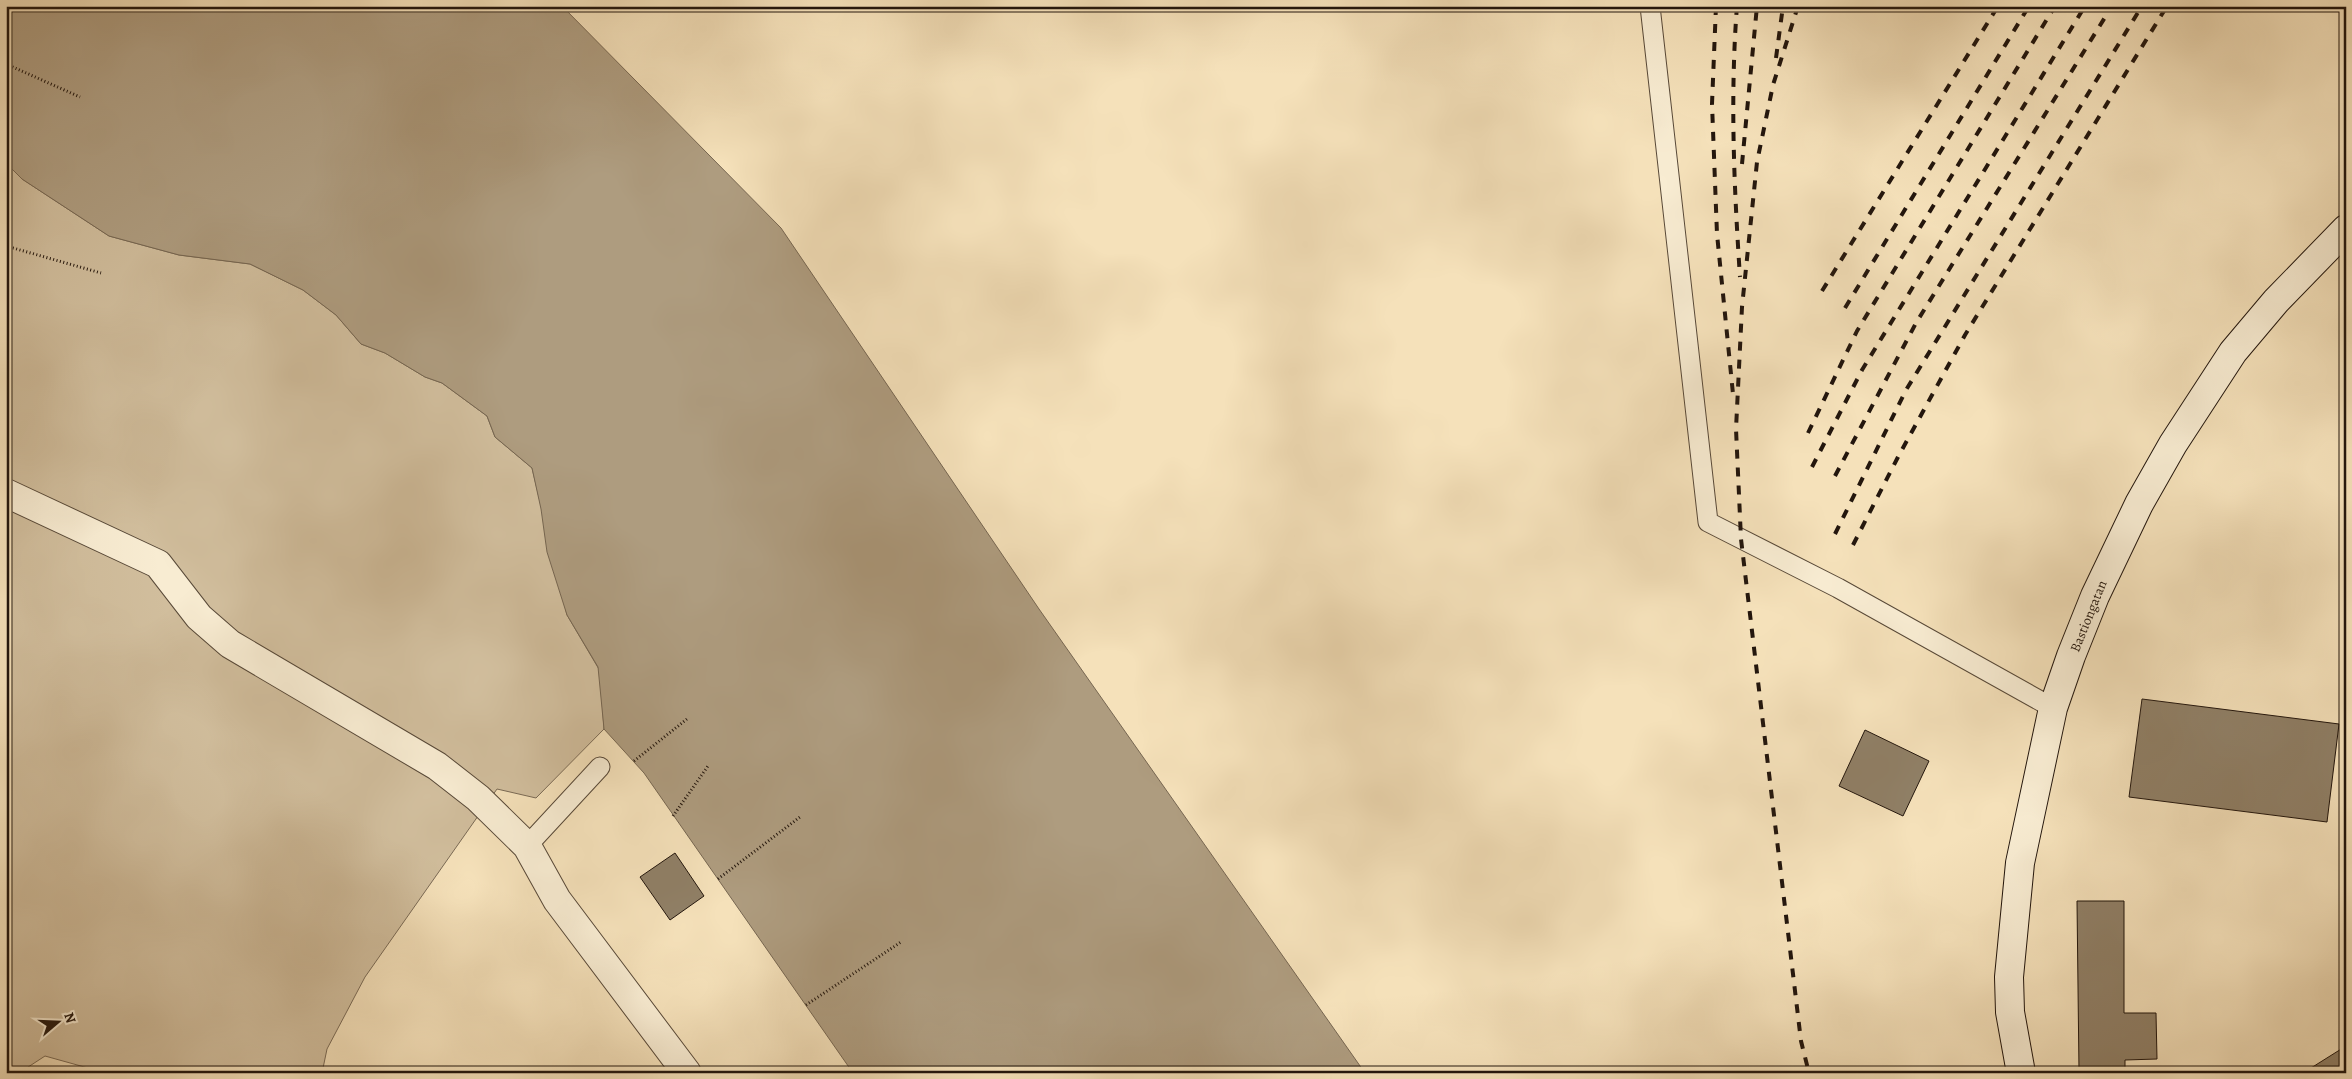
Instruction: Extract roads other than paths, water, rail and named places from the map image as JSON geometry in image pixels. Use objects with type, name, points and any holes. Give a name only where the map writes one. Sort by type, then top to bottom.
[{"type":"main road","name":"Bastiongatan","points":[[2021,1073],[2010,1012],[2009,978],[2020,863],[2053,708],[2095,596],[2139,504],[2173,444],[2233,352],[2276,301],[2346,229]]},
{"type":"main road","points":[[6,493],[158,564],[199,618],[230,644],[437,766],[478,798],[527,846],[558,900],[687,1073]]},
{"type":"lane","points":[[1650,6],[1708,522],[1838,588],[2053,708]]},
{"type":"lane","points":[[527,846],[600,767]]},
{"type":"railway","points":[[1716,6],[1712,104],[1717,234],[1733,394]]},
{"type":"railway","points":[[1737,6],[1734,142],[1740,277]]},
{"type":"railway","points":[[1742,164],[1757,6]]},
{"type":"railway","points":[[1776,58],[1783,6]]},
{"type":"railway","points":[[1798,6],[1773,85],[1757,162],[1742,307],[1736,429],[1741,539],[1801,1041],[1809,1073]]},
{"type":"railway","points":[[1822,291],[1998,6]]},
{"type":"railway","points":[[1845,308],[2029,6]]},
{"type":"railway","points":[[1808,433],[1857,331],[2055,6]]},
{"type":"railway","points":[[1812,467],[1862,370],[2085,6]]},
{"type":"railway","points":[[1835,476],[1916,323],[2112,6]]},
{"type":"railway","points":[[1835,534],[1906,390],[2142,6]]},
{"type":"railway","points":[[1853,545],[1898,457],[1965,335],[2167,6]]}]
